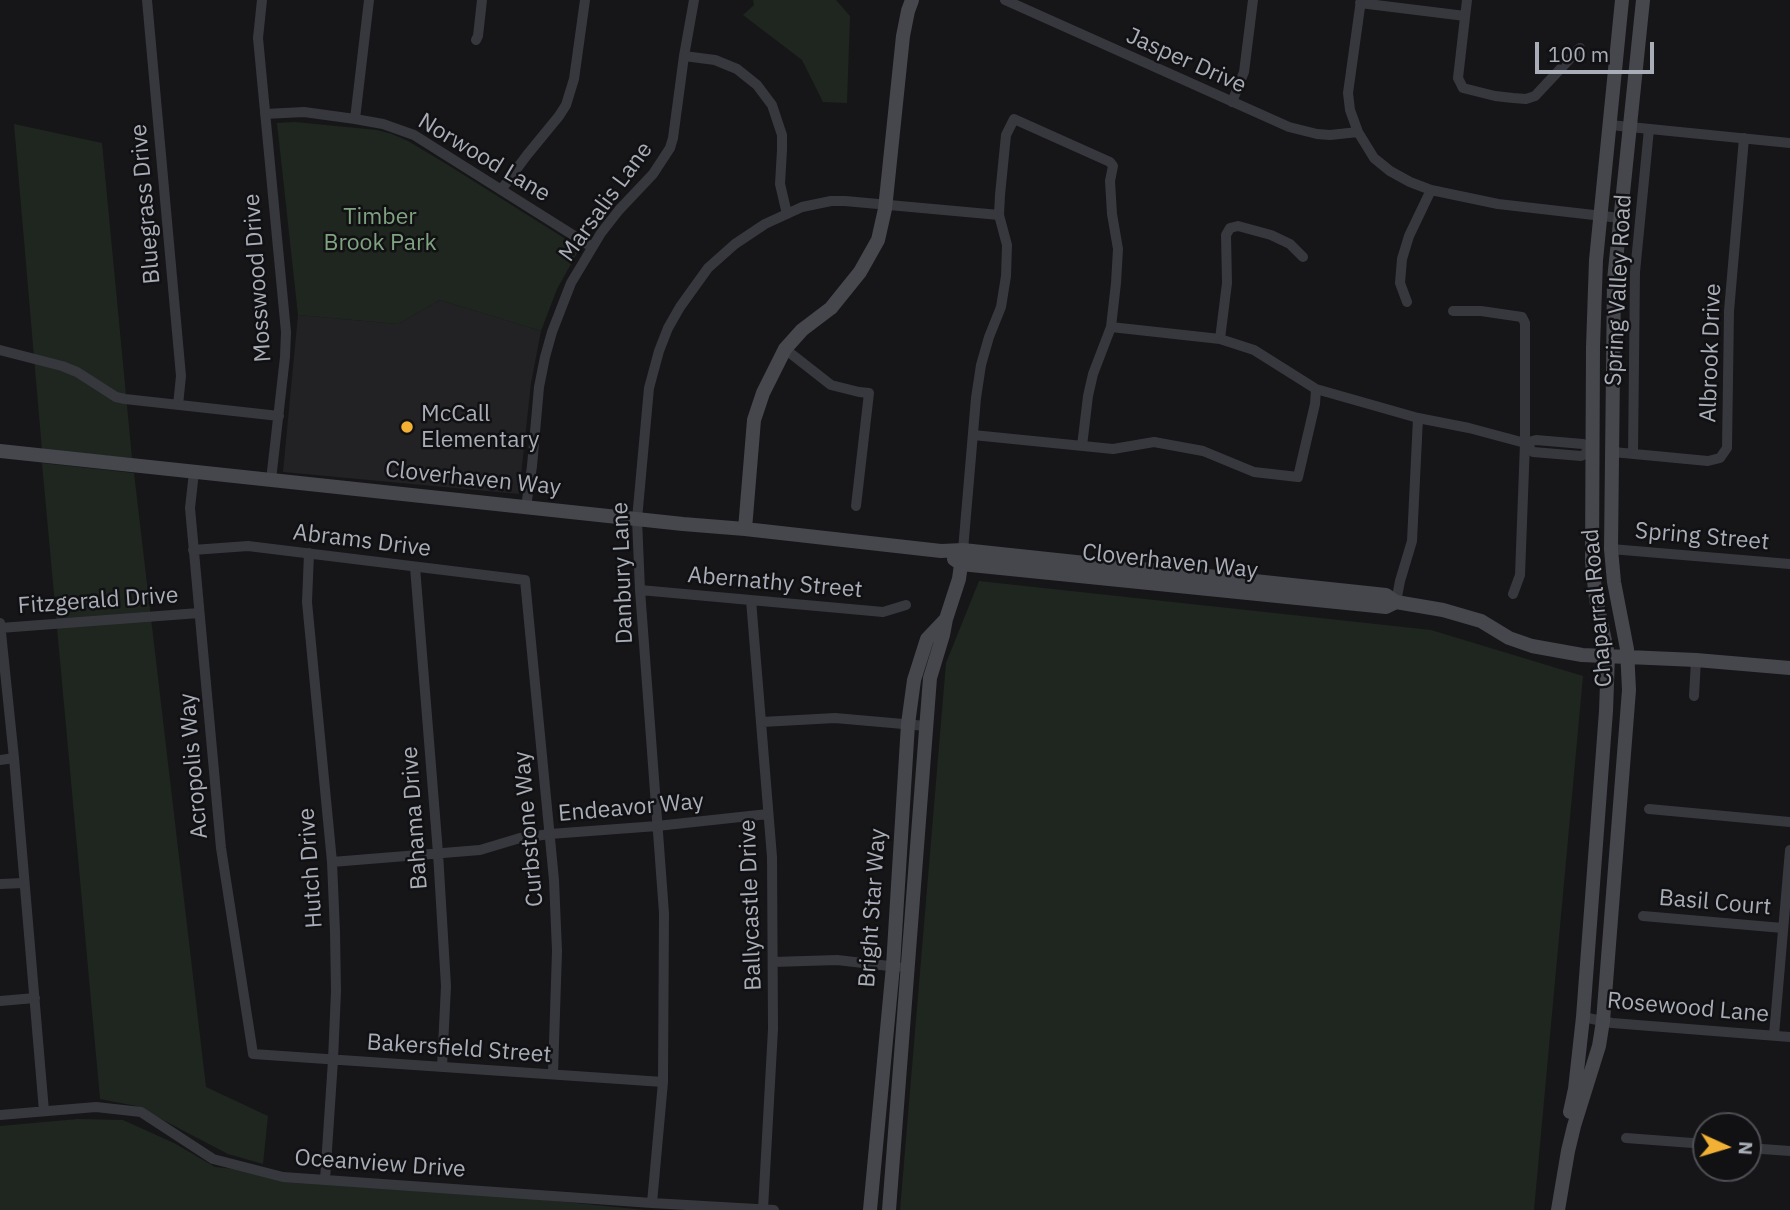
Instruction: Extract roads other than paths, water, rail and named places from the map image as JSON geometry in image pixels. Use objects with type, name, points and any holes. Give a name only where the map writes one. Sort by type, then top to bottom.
[{"type":"street","name":"Bluegrass Drive","points":[[147,0],[181,376],[178,405]]},
{"type":"street","name":"Mosswood Drive","points":[[262,0],[258,38],[286,332],[271,480]]},
{"type":"street","points":[[355,119],[369,0]]},
{"type":"street","points":[[476,40],[482,0]]},
{"type":"street","points":[[501,190],[566,105],[574,79],[585,0]]},
{"type":"street","name":"Marsalis Lane","points":[[526,507],[539,387],[552,332],[571,283],[592,247],[619,210],[653,174],[670,148],[694,0]]},
{"type":"street","points":[[745,529],[754,420],[763,393],[785,349],[802,330],[831,308],[860,272],[878,240],[886,205],[903,36],[912,0]]},
{"type":"street","name":"Jasper Drive","points":[[1005,0],[1289,127],[1330,135],[1357,132]]},
{"type":"street","points":[[1232,102],[1244,72],[1253,0]]},
{"type":"street","points":[[1468,0],[1458,78],[1463,88],[1504,97],[1526,99],[1535,96],[1580,48]]},
{"type":"street","name":"Chaparral Road","points":[[1558,1208],[1557,1166],[1573,1101],[1583,1017],[1606,712],[1608,655],[1592,571],[1594,303],[1622,0]]},
{"type":"street","name":"Chaparral Road","points":[[1558,1208],[1574,1126],[1599,1046],[1603,1021],[1629,690],[1628,656],[1613,575],[1611,549],[1614,280],[1643,0]]},
{"type":"street","points":[[1465,16],[1360,2],[1348,93],[1357,132],[1374,158],[1390,171],[1431,190],[1498,205],[1620,218]]},
{"type":"street","points":[[684,56],[715,60],[737,69],[757,85],[772,105],[782,135],[780,184],[787,214]]},
{"type":"street","name":"Norwood Lane","points":[[265,114],[304,112],[355,119],[383,124],[414,135],[592,247]]},
{"type":"street","name":"Bright Star Way","points":[[870,1210],[900,967],[930,678],[959,579],[981,365],[1001,307],[1006,276],[1007,245],[999,215],[1000,195],[1006,135],[1014,119],[1110,162],[1113,166],[1111,192],[1118,249],[1111,327]]},
{"type":"street","points":[[1610,125],[1790,143]]},
{"type":"street","name":"Spring Valley Road","points":[[1633,454],[1635,272],[1649,129]]},
{"type":"street","name":"Albrook Drive","points":[[1613,452],[1714,461],[1720,458],[1727,448],[1729,311],[1744,138]]},
{"type":"street","points":[[1407,302],[1400,282],[1402,259],[1409,236],[1431,190]]},
{"type":"street","name":"Danbury Lane","points":[[652,1203],[663,1082],[664,913],[636,519],[649,388],[659,351],[680,307],[708,268],[735,244],[765,224],[802,207],[831,201],[999,215]]},
{"type":"street","points":[[1220,339],[1227,283],[1226,235],[1230,228],[1238,226],[1271,235],[1290,244],[1304,257]]},
{"type":"street","points":[[1453,311],[1522,317],[1525,323],[1525,443],[1520,575],[1513,594]]},
{"type":"street","points":[[1082,446],[1093,374],[1111,327],[1220,339],[1254,350],[1316,389],[1418,418],[1525,443],[1536,440],[1580,444],[1592,451],[1613,452]]},
{"type":"street","points":[[785,349],[831,385],[869,393],[856,506]]},
{"type":"street","points":[[0,350],[77,372],[116,397],[279,416]]},
{"type":"street","points":[[973,435],[1113,449],[1154,442],[1203,452],[1254,472],[1298,477],[1316,389]]},
{"type":"street","points":[[1396,602],[1412,541],[1418,418]]},
{"type":"street","name":"Cloverhaven Way","points":[[0,451],[745,529],[941,551],[962,557],[1386,595],[1396,602],[1461,614],[1481,621],[1509,638],[1532,646],[1582,655],[1696,660],[1790,668]]},
{"type":"street","name":"Acropolis Way","points":[[194,472],[190,508],[220,848],[253,1054]]},
{"type":"street","name":"Abrams Drive","points":[[193,550],[248,546],[525,580]]},
{"type":"street","name":"Spring Street","points":[[1611,549],[1790,564]]},
{"type":"street","name":"Hutch Drive","points":[[309,553],[307,602],[332,862],[336,991],[325,1181]]},
{"type":"street","name":"Bahama Drive","points":[[415,567],[446,986],[442,1067]]},
{"type":"street","name":"Curbstone Way","points":[[525,580],[550,834],[557,951],[552,1074]]},
{"type":"street","name":"Abernathy Street","points":[[640,590],[883,612],[906,605]]},
{"type":"street","name":"Ballycastle Drive","points":[[751,600],[772,857],[773,1029],[763,1209]]},
{"type":"street","name":"Fitzgerald Drive","points":[[1,626],[199,613]]},
{"type":"street","name":"Bright Star Way","points":[[889,1210],[908,724],[914,680],[927,639],[946,619]]},
{"type":"street","points":[[1,626],[44,1111]]},
{"type":"street","points":[[1694,696],[1696,660]]},
{"type":"street","points":[[762,722],[835,718],[926,726]]},
{"type":"street","points":[[0,760],[14,758]]},
{"type":"street","points":[[1649,809],[1790,822]]},
{"type":"street","name":"Endeavor Way","points":[[332,862],[480,850],[520,838],[550,834],[768,814]]},
{"type":"street","points":[[1774,1035],[1790,850]]},
{"type":"street","points":[[0,884],[24,883]]},
{"type":"street","name":"Basil Court","points":[[1643,916],[1783,928]]},
{"type":"street","points":[[773,962],[837,960],[900,967]]},
{"type":"street","points":[[0,1001],[35,998]]},
{"type":"street","name":"Rosewood Lane","points":[[1583,1017],[1612,1023],[1790,1037]]},
{"type":"street","name":"Bakersfield Street","points":[[253,1054],[663,1082]]},
{"type":"street","name":"Oceanview Drive","points":[[0,1115],[96,1107],[141,1112],[213,1159],[283,1177],[774,1210]]},
{"type":"street","points":[[1626,1138],[1692,1143]]},
{"type":"street","points":[[1762,1149],[1790,1151]]},
{"type":"place","name":"McCall Elementary","points":[[407,427]]},
{"type":"park label","name":"Timber Brook Park","points":[[380,230]]}]
